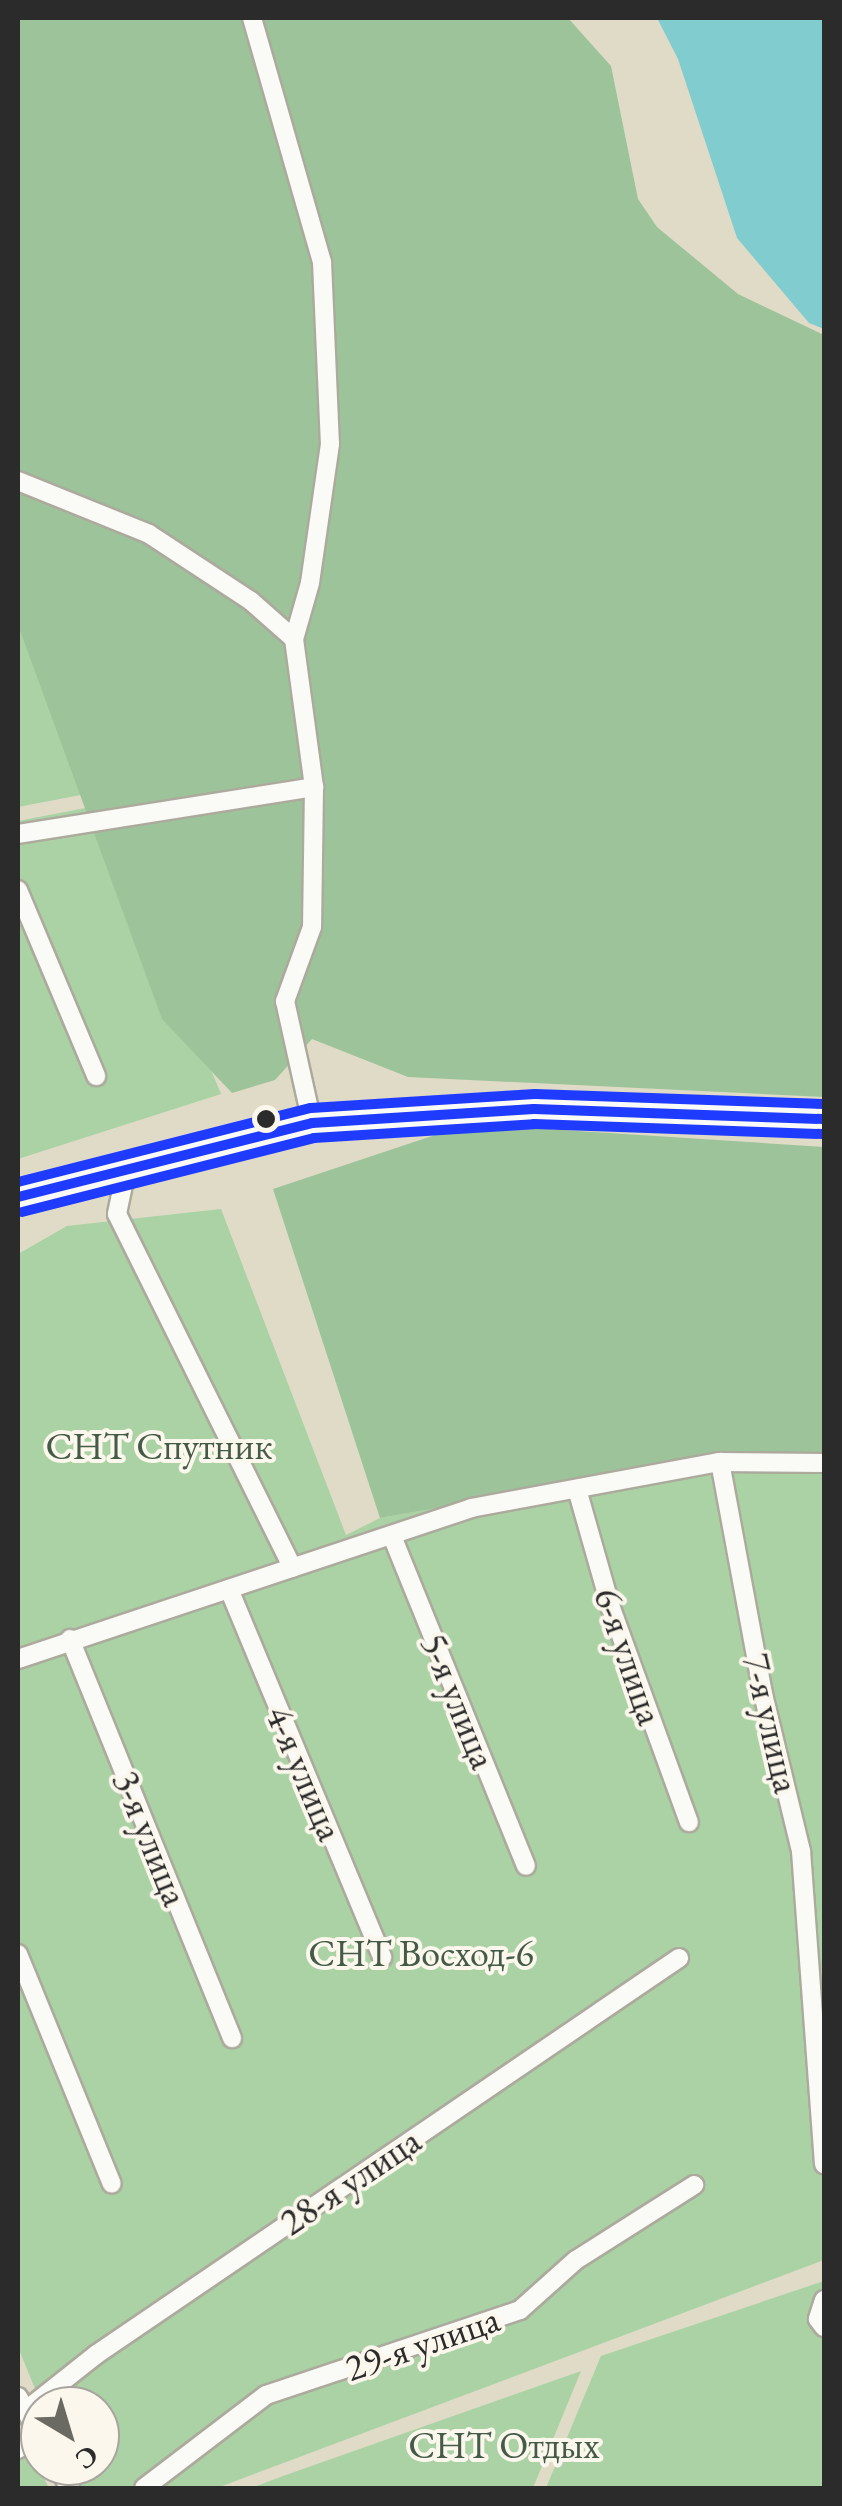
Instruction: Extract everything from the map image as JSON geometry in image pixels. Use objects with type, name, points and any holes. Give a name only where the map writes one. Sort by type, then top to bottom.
[{"type":"main road","points":[[18,1197],[127,1165],[312,1123],[534,1109],[824,1119]]},
{"type":"street","points":[[252,18],[322,262],[330,444],[310,582],[294,639],[314,787],[312,928],[286,1001],[312,1123]]},
{"type":"street","points":[[18,481],[148,534],[251,600],[294,639]]},
{"type":"street","points":[[18,834],[80,821],[314,787]]},
{"type":"street","points":[[18,890],[96,1076]]},
{"type":"street","points":[[127,1165],[117,1214],[293,1568]]},
{"type":"street","points":[[18,1659],[70,1638],[471,1508],[720,1462],[824,1463]]},
{"type":"street","name":"7-я улица","points":[[720,1462],[802,1851],[820,2052],[824,2164]]},
{"type":"street","name":"6-я улица","points":[[577,1488],[610,1608],[689,1822]]},
{"type":"street","name":"5-я улица","points":[[392,1536],[526,1866]]},
{"type":"street","name":"4-я улица","points":[[229,1589],[382,1957]]},
{"type":"street","name":"3-я улица","points":[[70,1638],[232,2038]]},
{"type":"street","points":[[18,1954],[112,2184]]},
{"type":"street","name":"28-я улица","points":[[48,2386],[679,1958]]},
{"type":"street","name":"29-я улица","points":[[144,2488],[266,2395],[520,2310],[576,2260],[694,2185]]},
{"type":"street","points":[[824,2300],[818,2320],[824,2327]]},
{"type":"green space","points":[[18,18],[568,18],[611,66],[638,199],[657,227],[738,294],[824,335],[824,1097],[408,1077],[312,1039],[275,1080],[232,1093],[162,1019],[18,625]]},
{"type":"green space","points":[[18,587],[96,792],[18,807]]},
{"type":"green space","points":[[101,805],[221,1094],[18,1159],[18,821]]},
{"type":"green space","points":[[468,1124],[824,1147],[824,1453],[758,1452],[380,1518],[273,1189]]},
{"type":"green space","name":"СНТ Восход-6","points":[[221,1209],[346,1535],[380,1518],[758,1452],[824,1453],[824,2260],[217,2488],[76,2488],[120,2486],[120,2386],[34,2386],[18,2347],[18,1254],[67,1226]]},
{"type":"green space","points":[[824,2281],[824,2488],[546,2488],[601,2356]]},
{"type":"green space","name":"СНТ Отдых","points":[[581,2371],[533,2488],[251,2488],[283,2476]]},
{"type":"green space","points":[[18,2427],[20,2486],[49,2488],[18,2488]]},
{"type":"water","points":[[657,18],[824,18],[824,329],[809,323],[737,238],[678,59]]},
{"type":"transit line","points":[[18,1182],[311,1108],[535,1094],[824,1104]]},
{"type":"transit line","points":[[18,1197],[312,1123],[534,1109],[824,1119]]},
{"type":"transit line","points":[[22,1212],[314,1138],[534,1124],[823,1134]]},
{"type":"park label","name":"СНТ Спутник","points":[[159,1446]]}]
